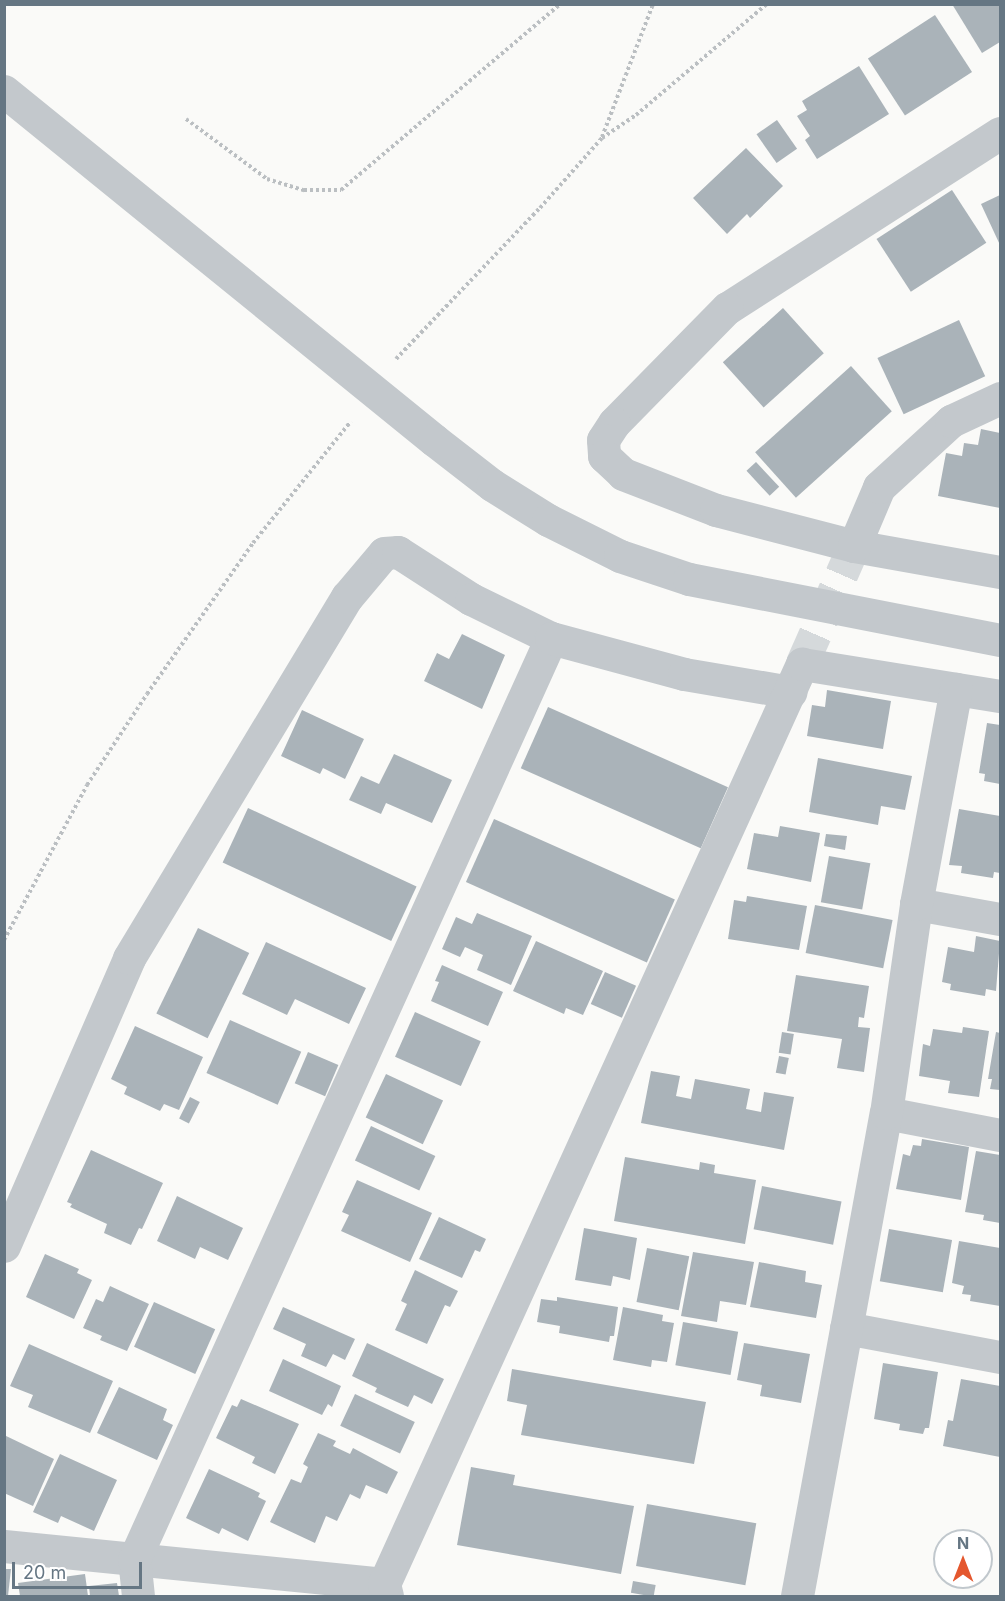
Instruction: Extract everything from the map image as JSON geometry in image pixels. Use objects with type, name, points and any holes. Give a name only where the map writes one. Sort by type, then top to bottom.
[{"type":"street","points":[[4,91],[492,485],[548,520],[620,556],[688,579],[1000,640]]},
{"type":"street","points":[[1000,133],[727,308],[614,423],[603,440],[604,456],[623,474],[716,510],[854,546],[1000,572]]},
{"type":"street","points":[[854,546],[879,487],[951,422],[1000,398]]},
{"type":"street","points":[[4,1246],[129,958],[347,597],[384,553],[398,552],[471,599],[551,638],[684,674],[790,692]]},
{"type":"street","points":[[138,1596],[134,1560],[551,638]]},
{"type":"street","points":[[4,1546],[386,1590],[802,664],[1000,696]]},
{"type":"street","points":[[798,1596],[886,1113],[916,904],[956,689]]},
{"type":"street","points":[[916,904],[1000,919]]},
{"type":"street","points":[[886,1113],[1000,1135]]},
{"type":"street","points":[[846,1328],[1000,1357]]},
{"type":"path","points":[[186,119],[267,179],[304,190],[341,190],[560,4]]},
{"type":"path","points":[[602,138],[653,4]]},
{"type":"path","points":[[397,358],[540,208],[602,138],[636,115],[767,4]]},
{"type":"path","points":[[4,940],[87,785],[147,694],[254,543],[355,416]]},
{"type":"building","points":[[952,4],[1000,4],[1000,42],[982,53]]},
{"type":"building","points":[[935,15],[972,72],[905,116],[868,59]]},
{"type":"building","points":[[859,66],[889,114],[817,159],[805,140],[810,136],[797,116],[807,110],[802,101]]},
{"type":"building","points":[[777,120],[797,149],[777,163],[757,134]]},
{"type":"building","points":[[746,148],[783,186],[750,218],[747,214],[727,234],[693,198]]},
{"type":"building","points":[[952,190],[986,243],[911,292],[877,239]]},
{"type":"building","points":[[1000,195],[1000,245],[981,204]]},
{"type":"building","points":[[783,308],[824,353],[764,408],[723,362]]},
{"type":"building","points":[[959,320],[985,376],[904,414],[877,358]]},
{"type":"building","points":[[851,366],[892,411],[796,498],[755,452]]},
{"type":"building","points":[[981,429],[1000,433],[1000,508],[938,496],[946,453],[962,456],[964,443],[978,445]]},
{"type":"building","points":[[756,462],[779,487],[770,496],[746,471]]},
{"type":"building","points":[[462,634],[505,655],[482,709],[424,681],[437,653],[449,659]]},
{"type":"building","points":[[827,690],[891,701],[883,749],[807,736],[812,705],[825,707]]},
{"type":"building","points":[[548,707],[728,787],[701,848],[521,768]]},
{"type":"building","points":[[302,710],[364,739],[345,779],[323,768],[320,774],[281,756]]},
{"type":"building","points":[[987,723],[1000,725],[1000,784],[984,781],[985,774],[979,773]]},
{"type":"building","points":[[394,754],[452,780],[432,823],[386,803],[381,814],[349,800],[361,776],[379,784]]},
{"type":"building","points":[[818,758],[912,776],[905,810],[881,806],[878,825],[809,812]]},
{"type":"building","points":[[248,808],[417,887],[391,941],[223,862]]},
{"type":"building","points":[[959,809],[1000,816],[1000,873],[994,872],[993,878],[961,873],[962,866],[949,865]]},
{"type":"building","points":[[494,819],[675,900],[647,963],[466,882]]},
{"type":"building","points":[[780,826],[820,833],[811,882],[747,869],[754,833],[778,837]]},
{"type":"building","points":[[826,834],[847,836],[845,850],[824,846]]},
{"type":"building","points":[[829,856],[870,863],[862,910],[821,902]]},
{"type":"building","points":[[747,896],[807,906],[799,950],[728,939],[734,900],[746,902]]},
{"type":"building","points":[[815,905],[893,920],[883,968],[806,953]]},
{"type":"building","points":[[477,913],[532,936],[511,985],[477,970],[483,955],[465,947],[460,957],[442,949],[456,917],[472,924]]},
{"type":"building","points":[[198,928],[249,953],[208,1038],[156,1013]]},
{"type":"building","points":[[976,936],[1000,941],[996,991],[986,989],[985,996],[950,990],[951,984],[942,982],[948,947],[974,952]]},
{"type":"building","points":[[536,941],[603,971],[583,1015],[566,1008],[564,1014],[513,991]]},
{"type":"building","points":[[266,942],[366,988],[349,1024],[295,999],[287,1015],[242,994]]},
{"type":"building","points":[[442,965],[503,992],[488,1026],[431,1001],[439,982],[435,981]]},
{"type":"building","points":[[605,972],[636,986],[622,1018],[591,1004]]},
{"type":"building","points":[[796,975],[869,986],[864,1018],[859,1017],[858,1027],[870,1028],[864,1072],[837,1068],[842,1039],[787,1031]]},
{"type":"building","points":[[415,1012],[481,1041],[461,1086],[395,1057]]},
{"type":"building","points":[[230,1020],[301,1052],[278,1105],[206,1073]]},
{"type":"building","points":[[135,1026],[203,1057],[179,1110],[164,1104],[160,1111],[124,1094],[127,1087],[111,1079]]},
{"type":"building","points":[[963,1027],[989,1031],[979,1097],[948,1093],[950,1081],[919,1076],[923,1044],[930,1046],[933,1029],[962,1033]]},
{"type":"building","points":[[782,1032],[794,1034],[791,1055],[779,1053]]},
{"type":"building","points":[[996,1032],[1000,1033],[1000,1090],[990,1089],[992,1079],[988,1079]]},
{"type":"building","points":[[308,1052],[338,1065],[325,1096],[295,1083]]},
{"type":"building","points":[[779,1056],[789,1058],[786,1075],[776,1073]]},
{"type":"building","points":[[651,1071],[680,1076],[676,1096],[691,1099],[695,1079],[750,1089],[746,1109],[761,1112],[764,1092],[794,1097],[784,1150],[641,1123]]},
{"type":"building","points":[[386,1074],[443,1101],[423,1144],[366,1118]]},
{"type":"building","points":[[190,1097],[200,1102],[189,1123],[179,1118]]},
{"type":"building","points":[[371,1126],[435,1156],[419,1190],[355,1160]]},
{"type":"building","points":[[922,1139],[969,1147],[961,1200],[896,1189],[903,1154],[910,1156],[913,1145],[921,1146]]},
{"type":"building","points":[[91,1150],[163,1183],[142,1229],[139,1228],[131,1245],[104,1233],[107,1224],[70,1207],[72,1204],[67,1202]]},
{"type":"building","points":[[976,1151],[1000,1155],[1000,1223],[983,1220],[984,1215],[965,1212]]},
{"type":"building","points":[[625,1157],[699,1170],[700,1162],[715,1165],[714,1173],[756,1180],[745,1244],[614,1221]]},
{"type":"building","points":[[357,1180],[432,1213],[410,1262],[341,1231],[349,1215],[342,1212]]},
{"type":"building","points":[[762,1186],[842,1201],[833,1245],[754,1229]]},
{"type":"building","points":[[177,1196],[243,1228],[228,1260],[200,1247],[195,1259],[157,1241]]},
{"type":"building","points":[[439,1217],[486,1239],[480,1252],[475,1250],[462,1278],[419,1259]]},
{"type":"building","points":[[584,1228],[637,1238],[630,1280],[613,1276],[611,1286],[575,1280]]},
{"type":"building","points":[[889,1229],[952,1240],[943,1292],[880,1281]]},
{"type":"building","points":[[959,1241],[1000,1248],[1000,1306],[970,1301],[971,1295],[962,1294],[964,1286],[952,1283]]},
{"type":"building","points":[[647,1248],[689,1256],[679,1310],[637,1302]]},
{"type":"building","points":[[693,1252],[754,1262],[746,1305],[720,1301],[717,1322],[681,1316]]},
{"type":"building","points":[[45,1254],[79,1269],[77,1273],[92,1280],[74,1319],[26,1297]]},
{"type":"building","points":[[759,1262],[806,1271],[805,1282],[822,1285],[816,1318],[750,1307]]},
{"type":"building","points":[[415,1270],[458,1291],[450,1307],[445,1305],[427,1344],[395,1330],[407,1304],[401,1301]]},
{"type":"building","points":[[110,1286],[149,1304],[127,1351],[100,1340],[102,1336],[83,1328],[96,1299],[103,1302]]},
{"type":"building","points":[[557,1297],[618,1307],[614,1336],[610,1336],[609,1342],[559,1333],[560,1326],[537,1322],[541,1299],[557,1301]]},
{"type":"building","points":[[154,1302],[215,1329],[195,1374],[134,1347]]},
{"type":"building","points":[[283,1307],[355,1339],[345,1360],[333,1354],[326,1367],[301,1356],[306,1344],[273,1329]]},
{"type":"building","points":[[623,1307],[663,1315],[662,1321],[674,1323],[667,1362],[652,1360],[651,1367],[613,1360]]},
{"type":"building","points":[[683,1322],[738,1332],[731,1375],[675,1365]]},
{"type":"building","points":[[367,1343],[444,1379],[432,1404],[414,1395],[408,1407],[375,1392],[377,1388],[352,1376]]},
{"type":"building","points":[[744,1343],[810,1354],[801,1403],[760,1396],[762,1385],[737,1380]]},
{"type":"building","points":[[29,1344],[113,1381],[90,1433],[28,1407],[33,1395],[10,1386]]},
{"type":"building","points":[[283,1359],[341,1386],[332,1407],[328,1404],[322,1415],[269,1391]]},
{"type":"building","points":[[883,1363],[938,1372],[929,1428],[925,1428],[923,1434],[899,1430],[900,1424],[874,1419]]},
{"type":"building","points":[[512,1369],[706,1402],[694,1464],[521,1435],[527,1405],[507,1401]]},
{"type":"building","points":[[961,1379],[1000,1386],[1000,1457],[943,1446],[948,1420],[953,1421]]},
{"type":"building","points":[[119,1387],[167,1409],[163,1420],[173,1425],[157,1460],[97,1433]]},
{"type":"building","points":[[355,1394],[415,1422],[400,1454],[340,1426]]},
{"type":"building","points":[[241,1399],[299,1424],[275,1474],[252,1463],[255,1457],[216,1438],[232,1405],[237,1407]]},
{"type":"building","points":[[318,1433],[336,1441],[333,1446],[350,1454],[353,1448],[398,1472],[387,1494],[366,1485],[360,1499],[350,1494],[337,1521],[326,1516],[315,1543],[270,1522],[291,1479],[301,1483],[308,1467],[303,1464]]},
{"type":"building","points":[[4,1435],[54,1459],[33,1506],[4,1493]]},
{"type":"building","points":[[60,1454],[117,1480],[94,1531],[61,1516],[58,1523],[33,1512]]},
{"type":"building","points":[[471,1467],[515,1475],[513,1485],[634,1506],[621,1574],[457,1545]]},
{"type":"building","points":[[209,1469],[260,1493],[258,1497],[266,1501],[248,1541],[222,1528],[219,1534],[186,1518]]},
{"type":"building","points":[[647,1504],[756,1523],[745,1585],[636,1566]]},
{"type":"building","points":[[4,1569],[11,1569],[8,1596],[4,1596]]},
{"type":"building","points":[[85,1574],[88,1596],[20,1596],[18,1583]]},
{"type":"building","points":[[633,1581],[656,1585],[654,1596],[631,1593]]},
{"type":"building","points":[[117,1583],[119,1596],[90,1596],[89,1586]]},
{"type":"tunnel","points":[[802,664],[854,546]]}]
